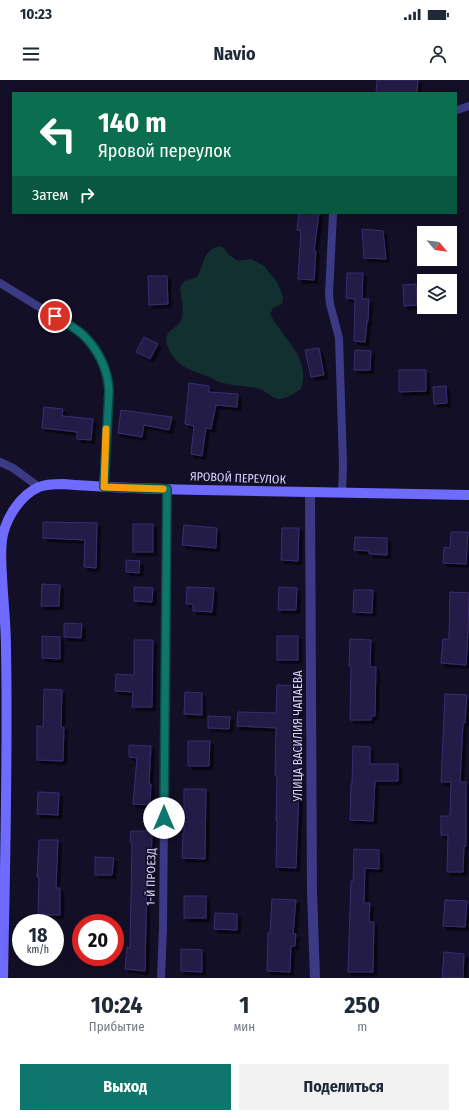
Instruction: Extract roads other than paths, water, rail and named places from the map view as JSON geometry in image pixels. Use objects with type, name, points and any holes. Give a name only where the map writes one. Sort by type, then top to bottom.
[{"type":"main road","name":"ЯРОВОЙ ПЕРЕУЛОК","points":[[3,978],[6,838],[6,646],[0,552],[1,536],[14,509],[20,501],[39,487],[49,484],[310,493],[342,492],[469,495]]},
{"type":"street","name":"УЛИЦА ВАСИЛИЯ ЧАПАЕВА","points":[[310,493],[312,892],[314,978]]},
{"type":"lane","points":[[457,110],[469,106]]},
{"type":"lane","points":[[334,214],[329,294],[330,304],[339,338],[343,465],[342,492]]},
{"type":"lane","points":[[0,283],[80,332],[88,339],[106,370],[109,391],[104,487]]},
{"type":"lane","points":[[0,462],[13,468],[39,487]]},
{"type":"lane","name":"1-Й ПРОЕЗД","points":[[161,978],[163,928],[167,489]]}]
